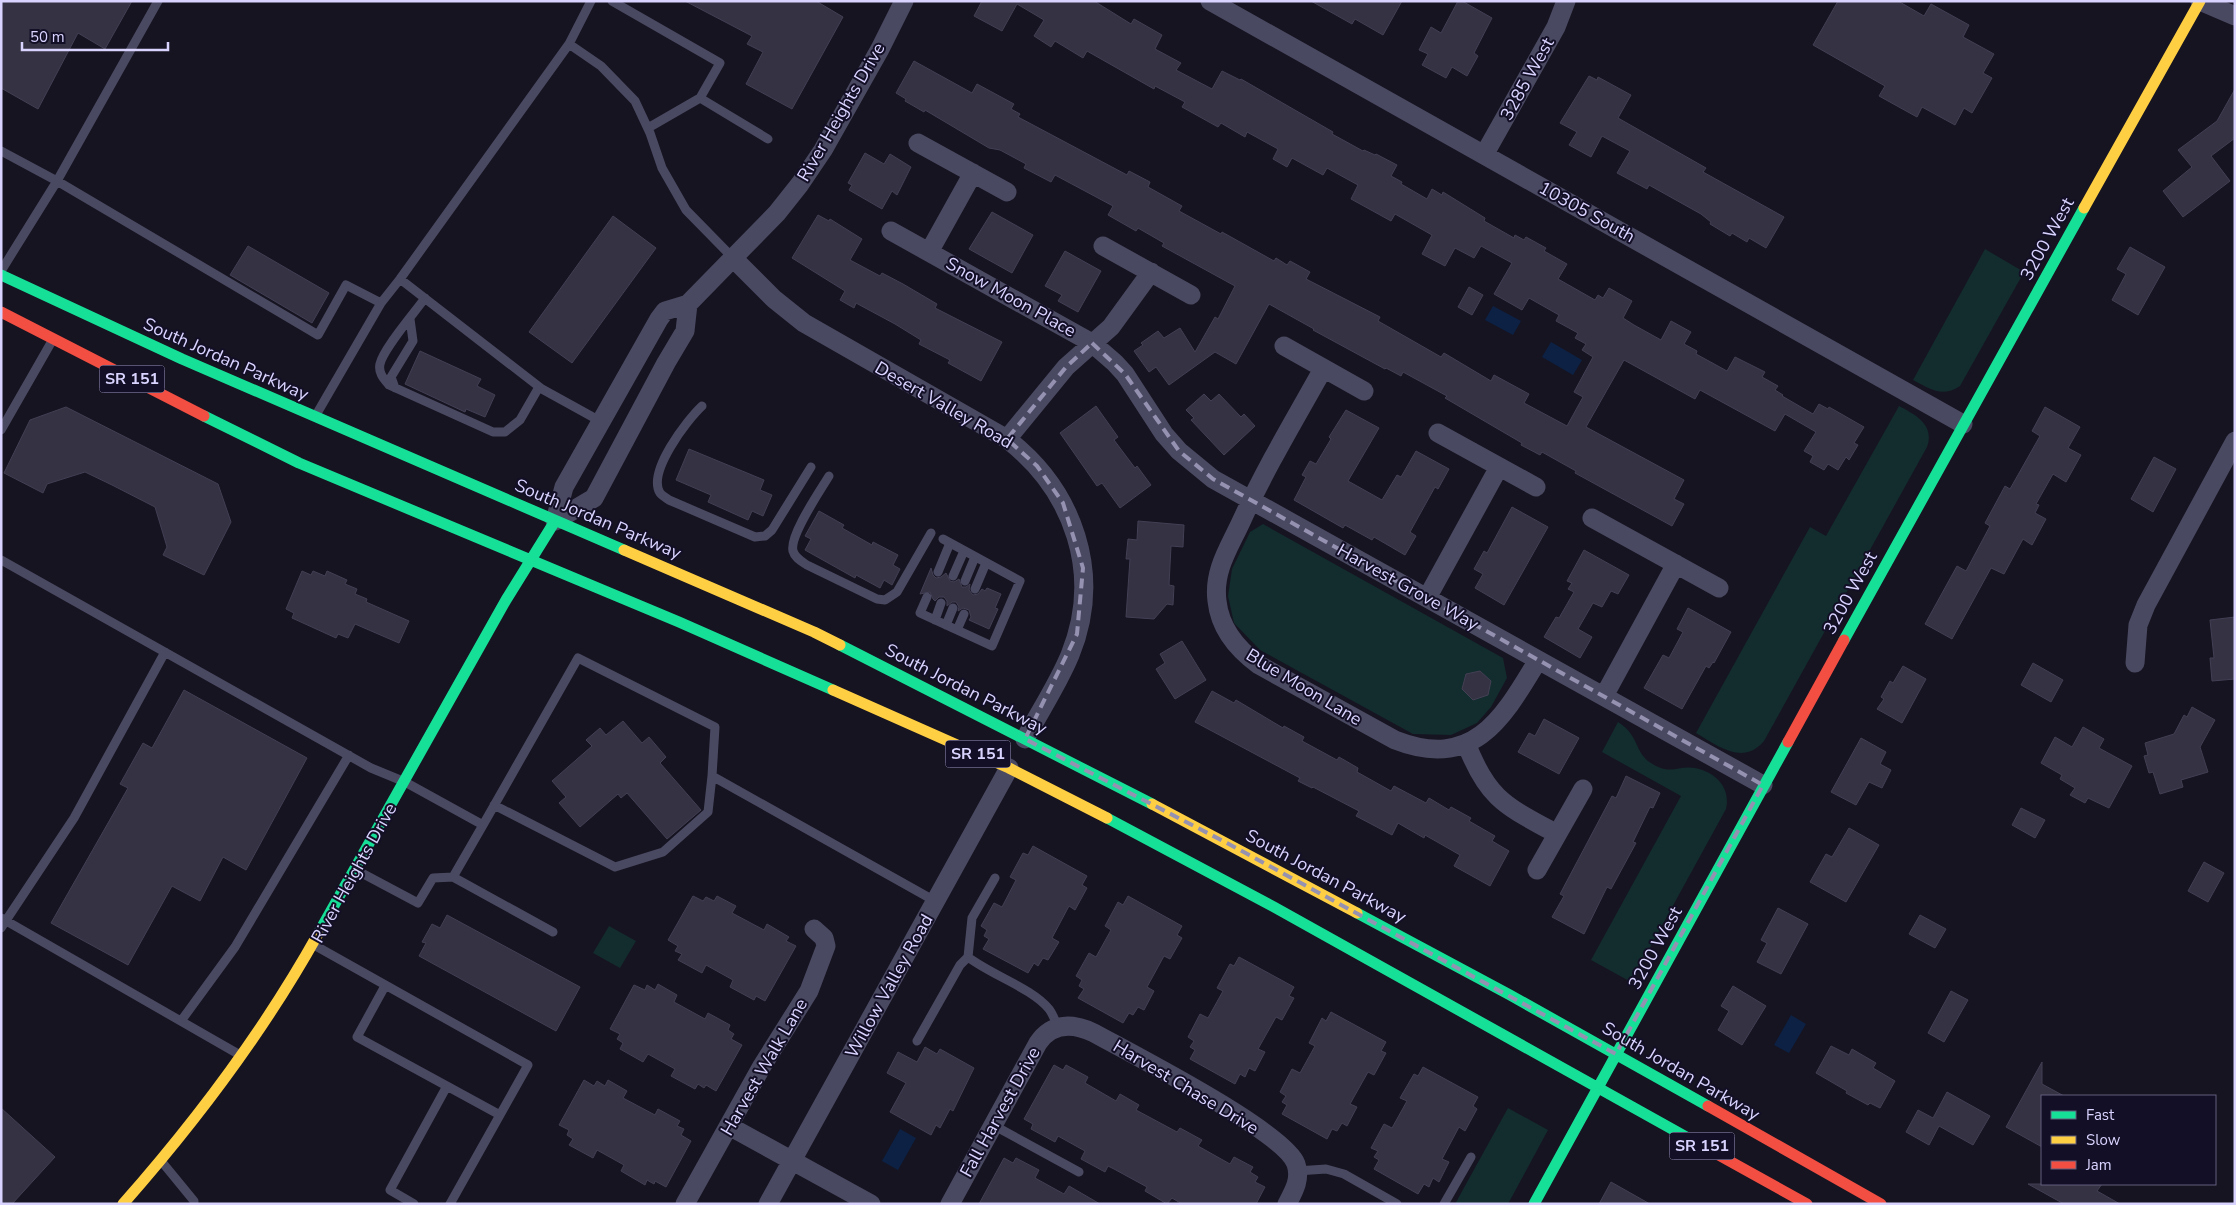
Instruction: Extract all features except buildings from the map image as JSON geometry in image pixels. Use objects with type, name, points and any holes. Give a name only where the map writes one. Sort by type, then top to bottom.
[{"type":"main road","name":"3200 West","points":[[1534,1204],[1763,785],[2200,1]]},
{"type":"main road","name":"South Jordan Parkway","points":[[1,273],[98,322],[314,417],[790,621],[1228,843],[1502,990],[1881,1204]]},
{"type":"main road","name":"SR 151","points":[[1,312],[270,449],[530,561],[679,622],[1009,768],[1274,906],[1807,1204]]},
{"type":"main road","name":"River Heights Drive","points":[[123,1204],[160,1160],[241,1056],[280,1000],[314,945],[506,600],[555,521]]},
{"type":"street","name":"River Heights Drive","points":[[555,521],[564,487],[659,319],[665,311],[688,304],[777,213],[813,166],[880,49],[904,1]]},
{"type":"street","name":"10305 South","points":[[1210,1],[1963,424]]},
{"type":"street","name":"3285 West","points":[[1484,155],[1556,27],[1566,1]]},
{"type":"street","points":[[2200,1],[2235,16]]},
{"type":"street","points":[[918,143],[1007,192]]},
{"type":"street","name":"Snow Moon Place","points":[[929,252],[973,173]]},
{"type":"street","name":"Snow Moon Place","points":[[891,231],[1092,343]]},
{"type":"street","points":[[1103,246],[1191,295]]},
{"type":"street","name":"Desert Valley Road","points":[[733,258],[774,299],[804,323],[1007,439],[1026,454],[1052,484],[1063,503],[1075,531],[1083,568],[1082,612],[1074,641],[1060,675],[1026,739]]},
{"type":"street","points":[[1007,439],[1066,367],[1111,327],[1151,272]]},
{"type":"street","name":"River Heights Drive","points":[[555,521],[594,498],[685,331],[688,304]]},
{"type":"street","name":"Harvest Grove Way","points":[[1092,343],[1115,362],[1125,374],[1156,422],[1179,451],[1213,478],[1763,785]]},
{"type":"street","points":[[1284,346],[1364,391]]},
{"type":"street","name":"Blue Moon Lane","points":[[1323,369],[1250,499],[1221,562],[1216,587],[1217,600],[1224,626],[1239,648],[1259,665],[1395,740],[1430,748],[1442,748],[1466,743]]},
{"type":"street","points":[[1438,433],[1536,487]]},
{"type":"street","points":[[2135,663],[2138,625],[2146,605],[2235,441]]},
{"type":"street","points":[[1427,598],[1499,466]]},
{"type":"street","points":[[1592,518],[1719,588]]},
{"type":"street","points":[[1604,696],[1676,564]]},
{"type":"street","points":[[1538,660],[1504,714],[1493,726],[1466,743],[1481,778],[1500,800],[1557,834]]},
{"type":"street","name":"Willow Valley Road","points":[[768,1204],[1009,768]]},
{"type":"street","points":[[1537,870],[1583,789]]},
{"type":"street","name":"Harvest Walk Lane","points":[[685,1204],[762,1066],[800,1007],[818,971],[826,946],[824,938],[814,929]]},
{"type":"street","name":"Fall Harvest Drive","points":[[950,1204],[1042,1038],[1058,1027]]},
{"type":"street","name":"Harvest Chase Drive","points":[[1058,1027],[1078,1027],[1094,1033],[1224,1105],[1287,1150],[1296,1163],[1298,1171]]},
{"type":"street","points":[[730,1126],[872,1204]]},
{"type":"street","points":[[1288,1204],[1296,1185],[1298,1171]]},
{"type":"lane","points":[[1,273],[57,181],[158,1]]},
{"type":"lane","points":[[314,417],[380,303],[400,279],[569,44],[591,1]]},
{"type":"lane","points":[[612,1],[720,63],[700,98],[648,128]]},
{"type":"lane","points":[[569,44],[601,66],[635,101],[648,128],[662,168],[686,210],[733,258]]},
{"type":"lane","points":[[700,98],[768,139]]},
{"type":"lane","points":[[1,151],[57,181],[318,335],[346,285],[380,303]]},
{"type":"lane","points":[[400,279],[539,387],[600,421]]},
{"type":"lane","points":[[426,298],[389,348],[380,364],[381,376],[389,385],[493,432],[505,432],[520,420],[539,387]]},
{"type":"lane","points":[[396,388],[391,377],[413,341],[410,319]]},
{"type":"lane","points":[[1,430],[53,338]]},
{"type":"lane","points":[[702,406],[689,418],[661,466],[657,481],[660,494],[669,500],[755,537],[765,536],[772,530],[811,466]]},
{"type":"lane","points":[[829,476],[794,538],[792,549],[796,558],[807,565],[885,600],[897,592],[931,533]]},
{"type":"lane","points":[[927,597],[920,613],[992,646],[1020,582],[947,541],[938,572]]},
{"type":"lane","points":[[953,576],[964,551]]},
{"type":"lane","points":[[964,581],[975,557]]},
{"type":"lane","points":[[1,560],[349,755],[405,782],[483,825]]},
{"type":"lane","points":[[975,589],[986,563]]},
{"type":"lane","points":[[935,620],[942,603]]},
{"type":"lane","points":[[946,625],[953,608]]},
{"type":"lane","points":[[957,630],[964,614]]},
{"type":"lane","points":[[165,652],[74,818],[3,922],[181,1020],[241,1056]]},
{"type":"lane","points":[[453,876],[578,658],[715,727],[708,812],[663,852],[615,867],[494,805]]},
{"type":"lane","points":[[181,1020],[235,947],[349,755]]},
{"type":"lane","points":[[712,776],[936,901]]},
{"type":"lane","points":[[356,870],[418,903],[433,878],[453,876],[553,932]]},
{"type":"lane","points":[[917,1041],[960,965],[968,957],[972,918],[995,878]]},
{"type":"lane","points":[[314,945],[528,1065],[450,1204]]},
{"type":"lane","points":[[968,957],[980,966],[1036,997],[1048,1008],[1058,1027]]},
{"type":"lane","points":[[385,986],[357,1036],[500,1116]]},
{"type":"lane","points":[[414,1204],[390,1190],[447,1086]]},
{"type":"lane","points":[[993,1125],[1078,1172]]},
{"type":"lane","points":[[1444,1204],[1471,1157]]},
{"type":"lane","points":[[160,1160],[194,1201],[194,1204]]},
{"type":"lane","points":[[1298,1171],[1326,1169],[1344,1174],[1397,1204]]},
{"type":"highlighted area","points":[[1092,343],[1125,374],[1179,451],[1213,479],[1763,785],[1616,1054],[1227,843],[1025,739],[1077,634],[1083,568],[1063,503],[1037,466],[1007,439],[1066,367]]},
{"type":"green space","points":[[1985,249],[2024,272],[1960,386],[1954,390],[1936,391],[1913,380]]},
{"type":"green space","points":[[1899,406],[1912,413],[1926,427],[1929,439],[1927,447],[1764,741],[1748,752],[1739,753],[1722,748],[1696,733],[1810,527],[1826,536]]},
{"type":"green space","points":[[1263,524],[1503,658],[1507,678],[1491,707],[1477,723],[1451,735],[1413,734],[1260,650],[1234,623],[1228,596],[1232,569],[1250,532]]},
{"type":"green space","points":[[1618,722],[1630,733],[1642,754],[1651,763],[1669,770],[1689,767],[1709,773],[1724,788],[1727,801],[1726,809],[1631,982],[1591,960],[1681,796],[1602,752]]},
{"type":"green space","points":[[609,926],[636,941],[620,968],[593,953]]},
{"type":"green space","points":[[1508,1108],[1548,1130],[1508,1204],[1455,1204]]},
{"type":"water","points":[[1493,306],[1521,321],[1513,335],[1485,320]]},
{"type":"water","points":[[1551,342],[1582,360],[1573,375],[1542,357]]},
{"type":"water","points":[[1791,1015],[1806,1024],[1789,1053],[1774,1045]]},
{"type":"water","points":[[900,1129],[916,1138],[898,1170],[882,1161]]},
{"type":"traffic: fast","points":[[1844,640],[2084,208]]},
{"type":"traffic: fast","points":[[1,275],[182,359],[624,550]]},
{"type":"traffic: fast","points":[[204,416],[299,463],[679,622],[833,690]]},
{"type":"traffic: fast","points":[[318,934],[506,600],[555,521]]},
{"type":"traffic: fast","points":[[840,645],[1152,804]]},
{"type":"traffic: fast","points":[[1534,1204],[1788,742]]},
{"type":"traffic: fast","points":[[1107,818],[1274,907],[1706,1148]]},
{"type":"traffic: fast","points":[[1357,913],[1510,995],[1708,1106]]},
{"type":"traffic: slow","points":[[2084,208],[2200,1]]},
{"type":"traffic: slow","points":[[624,550],[840,645]]},
{"type":"traffic: slow","points":[[833,690],[1009,768],[1107,818]]},
{"type":"traffic: slow","points":[[1152,804],[1357,913]]},
{"type":"traffic: slow","points":[[123,1204],[177,1140],[228,1074],[275,1005],[318,934]]},
{"type":"traffic: jam","points":[[1,312],[204,416]]},
{"type":"traffic: jam","points":[[1788,742],[1844,640]]},
{"type":"traffic: jam","points":[[1708,1106],[1881,1204]]},
{"type":"traffic: jam","points":[[1706,1148],[1807,1204]]}]
